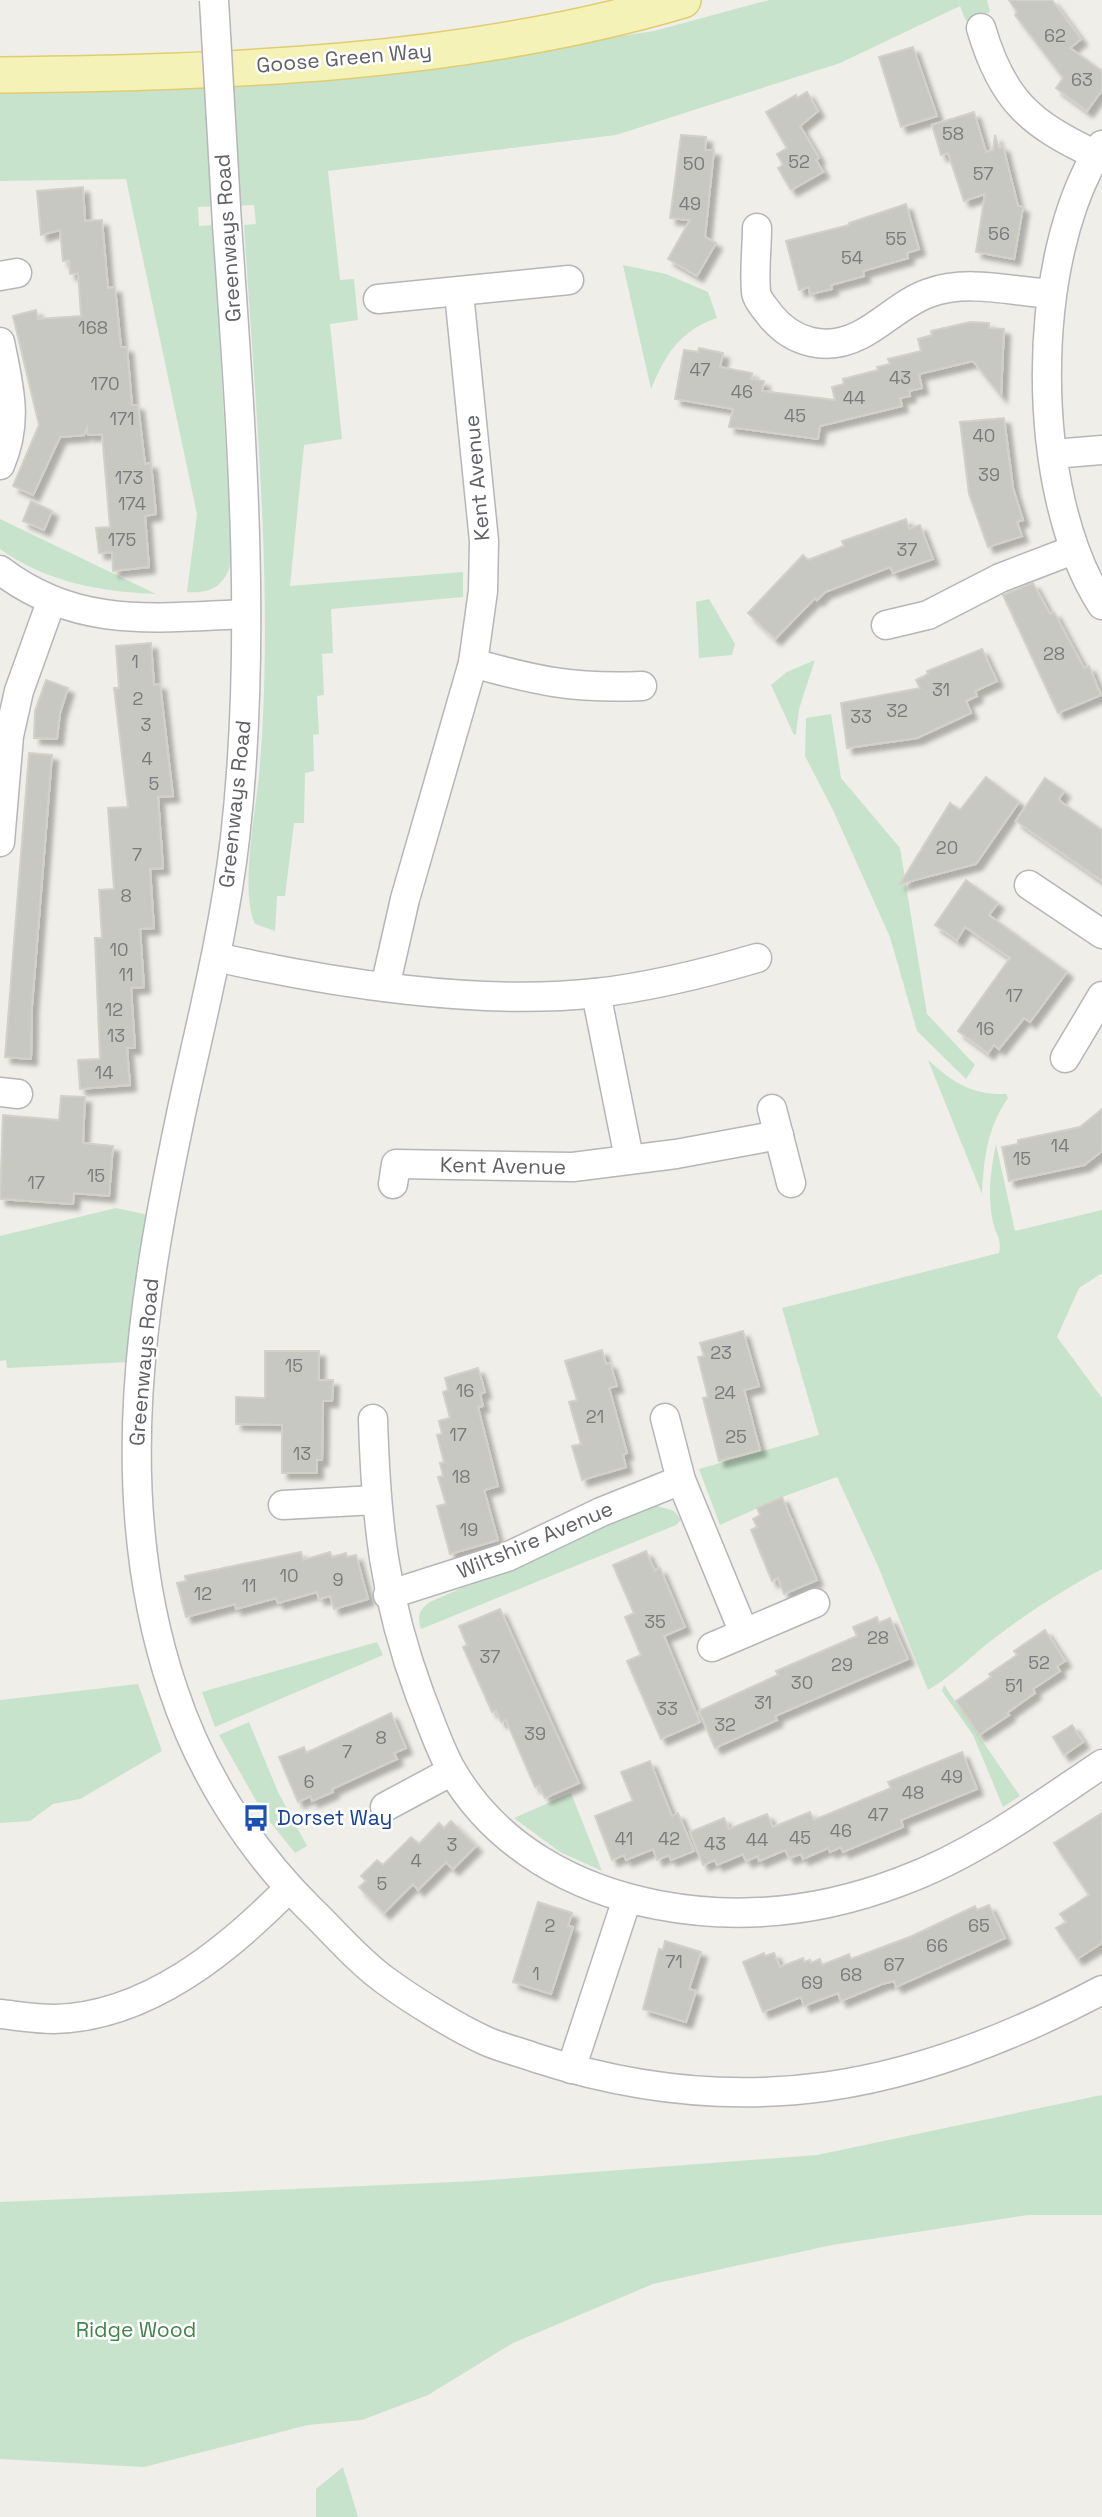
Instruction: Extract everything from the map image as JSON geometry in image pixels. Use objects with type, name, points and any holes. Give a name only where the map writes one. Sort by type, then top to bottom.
[{"type":"main road","name":"Goose Green Way","points":[[0,75],[212,70],[386,58],[523,36],[683,0]]},
{"type":"street","name":"Greenways Road","points":[[214,0],[238,389],[245,614],[244,732],[236,829],[216,957],[183,1105],[148,1302],[135,1420],[136,1498],[150,1607],[162,1657],[183,1721],[242,1828],[289,1888],[382,1979],[486,2041],[572,2069],[628,2084],[678,2090],[735,2094],[808,2091],[935,2063],[1029,2027],[1102,1990]]},
{"type":"street","points":[[982,28],[990,60],[1006,90],[1027,114],[1055,136],[1099,150],[1064,239],[1051,294],[1046,348],[1053,454],[1073,550],[1102,605]]},
{"type":"street","points":[[757,228],[746,298],[797,339],[832,343],[861,335],[909,303],[946,288],[964,286],[1051,294]]},
{"type":"street","points":[[378,299],[569,280]]},
{"type":"street","name":"Kent Avenue","points":[[385,988],[405,899],[473,663],[483,591],[484,541],[459,293]]},
{"type":"street","points":[[0,342],[13,405],[9,446],[0,465]]},
{"type":"street","points":[[1053,454],[1102,450]]},
{"type":"street","points":[[886,625],[928,615],[1000,578],[1073,550]]},
{"type":"street","points":[[0,570],[51,602],[117,616],[245,614]]},
{"type":"street","points":[[0,842],[9,736],[19,691],[51,602]]},
{"type":"street","points":[[473,663],[542,683],[595,688],[642,686]]},
{"type":"street","points":[[1029,885],[1102,934]]},
{"type":"street","points":[[216,957],[385,988],[493,995],[596,993],[726,967],[757,958]]},
{"type":"street","points":[[596,993],[629,1158]]},
{"type":"street","points":[[1065,1058],[1102,996]]},
{"type":"street","name":"Kent Avenue","points":[[393,1184],[396,1164],[573,1167],[676,1154],[776,1122],[791,1183]]},
{"type":"street","points":[[665,1418],[681,1480],[744,1633]]},
{"type":"street","points":[[373,1419],[375,1500],[388,1595],[402,1648],[452,1771],[477,1805],[507,1837],[544,1864],[585,1886],[627,1899],[681,1909],[767,1912],[811,1907],[858,1896],[939,1866],[988,1840],[1102,1764]]},
{"type":"street","name":"Wiltshire Avenue","points":[[388,1595],[507,1557],[601,1512],[681,1480]]},
{"type":"street","points":[[283,1505],[375,1500]]},
{"type":"street","points":[[712,1647],[815,1603]]},
{"type":"street","points":[[385,1807],[452,1771]]},
{"type":"street","points":[[0,2014],[55,2019],[114,2008],[193,1973],[251,1926],[289,1888]]},
{"type":"street","points":[[572,2069],[627,1899]]},
{"type":"green space","points":[[769,0],[987,0],[990,12],[966,21],[960,6],[840,63],[616,135],[328,171],[340,280],[354,279],[358,320],[330,324],[342,439],[304,445],[290,586],[463,572],[463,597],[331,609],[333,653],[322,654],[324,695],[317,696],[319,734],[313,735],[314,771],[305,773],[304,823],[294,823],[285,896],[277,896],[275,931],[255,924],[249,893],[249,873],[259,777],[265,639],[262,501],[244,225],[256,224],[254,205],[198,207],[199,226],[213,225],[232,559],[226,575],[217,586],[204,591],[187,592],[197,514],[126,179],[0,181],[0,91],[553,46],[654,31]]},
{"type":"green space","points":[[623,265],[666,274],[708,292],[717,318],[693,330],[675,345],[651,389]]},
{"type":"green space","points":[[0,519],[156,594],[95,588],[36,570],[0,549]]},
{"type":"green space","points":[[709,599],[735,644],[732,655],[699,658],[696,602]]},
{"type":"green space","points":[[815,660],[799,709],[794,735],[771,685],[787,672]]},
{"type":"green space","points":[[831,714],[841,778],[900,848],[927,1014],[975,1065],[966,1079],[917,1031],[890,937],[833,810],[805,756],[806,718]]},
{"type":"green space","points":[[928,1060],[964,1086],[983,1092],[1006,1094],[1008,1098],[991,1132],[982,1194]]},
{"type":"green space","points":[[996,1144],[1015,1231],[1102,1210],[1102,1273],[1079,1288],[1057,1337],[1102,1398],[1102,1569],[1022,1618],[928,1690],[878,1566],[837,1477],[782,1497],[720,1525],[699,1469],[819,1435],[782,1308],[999,1253],[999,1240],[990,1202]]},
{"type":"green space","points":[[116,1208],[149,1215],[132,1307],[129,1362],[7,1368],[6,1360],[0,1361],[0,1236]]},
{"type":"green space","points":[[651,1504],[674,1511],[681,1520],[676,1525],[421,1629],[420,1614],[430,1602]]},
{"type":"green space","points":[[377,1642],[383,1655],[215,1727],[202,1692]]},
{"type":"green space","points":[[138,1684],[162,1751],[80,1799],[53,1804],[30,1821],[0,1823],[0,1700]]},
{"type":"green space","points":[[944,1685],[1020,1796],[1003,1807],[973,1735],[942,1691]]},
{"type":"green space","points":[[249,1722],[278,1792],[307,1846],[295,1853],[263,1813],[219,1735]]},
{"type":"green space","points":[[571,1793],[602,1871],[560,1852],[514,1818]]},
{"type":"green space","name":"Ridge Wood","points":[[1102,2095],[1102,2215],[1028,2215],[832,2245],[653,2284],[513,2343],[428,2395],[362,2420],[308,2425],[144,2467],[0,2459],[0,2202],[476,2181],[817,2155]]},
{"type":"green space","points":[[343,2467],[358,2517],[316,2517],[316,2489]]},
{"type":"building","points":[[1009,0],[1052,0],[1081,39],[1070,48],[1102,71],[1102,90],[1087,111],[1056,88],[1063,78],[1015,15],[1017,12]]},
{"type":"building","points":[[913,47],[937,116],[901,127],[879,57]]},
{"type":"building","points":[[807,92],[818,111],[800,126],[819,158],[816,160],[823,172],[791,190],[778,168],[783,165],[777,154],[787,148],[766,112],[796,95],[797,98]]},
{"type":"building","points":[[974,112],[986,152],[993,150],[995,135],[999,148],[1003,146],[1018,206],[1023,207],[1014,259],[976,252],[985,194],[964,201],[948,153],[941,155],[932,125]]},
{"type":"building","points":[[681,135],[706,137],[705,150],[714,150],[705,237],[716,243],[697,276],[668,259],[690,220],[670,218]]},
{"type":"building","points":[[83,187],[85,221],[102,220],[108,288],[115,287],[121,347],[127,347],[132,405],[138,405],[145,464],[151,463],[156,514],[145,516],[149,567],[113,571],[112,552],[99,553],[96,528],[110,527],[102,434],[88,435],[87,428],[84,435],[60,437],[33,495],[13,486],[39,425],[13,316],[36,310],[38,319],[81,316],[78,273],[70,274],[69,260],[63,261],[60,230],[41,235],[37,191]]},
{"type":"building","points":[[906,204],[919,249],[907,253],[908,258],[863,271],[864,276],[831,285],[832,289],[810,294],[809,287],[799,290],[786,241],[849,225]]},
{"type":"building","points":[[970,322],[989,323],[989,328],[1004,329],[1001,396],[973,361],[919,374],[922,388],[909,391],[910,396],[900,398],[902,406],[820,426],[818,439],[729,427],[733,409],[675,399],[684,350],[698,352],[699,348],[723,353],[720,367],[752,373],[751,379],[764,381],[762,391],[835,400],[832,387],[844,384],[843,379],[878,370],[877,367],[890,364],[888,359],[921,351],[918,339],[932,335],[931,331]]},
{"type":"building","points":[[1004,418],[1013,488],[1023,520],[1017,522],[1022,536],[988,547],[969,494],[960,422]]},
{"type":"building","points":[[31,501],[52,511],[44,530],[23,521]]},
{"type":"building","points":[[906,519],[909,529],[920,525],[933,559],[893,573],[890,567],[825,592],[817,600],[815,598],[775,639],[748,613],[803,555],[808,560],[844,546],[842,541]]},
{"type":"building","points":[[1033,583],[1050,614],[1054,612],[1084,668],[1089,666],[1101,695],[1058,713],[1003,595]]},
{"type":"building","points":[[151,643],[154,685],[160,684],[173,796],[158,797],[163,868],[150,869],[154,928],[140,929],[144,987],[131,988],[135,1048],[127,1048],[130,1085],[80,1089],[78,1060],[100,1059],[95,938],[102,938],[99,890],[114,889],[108,808],[128,807],[114,688],[119,688],[116,646]]},
{"type":"building","points":[[982,649],[997,681],[975,691],[977,696],[966,701],[971,713],[917,738],[847,748],[841,703],[920,688],[916,680],[928,674],[927,671]]},
{"type":"building","points":[[46,680],[68,688],[60,713],[57,739],[34,738],[35,711]]},
{"type":"building","points":[[29,753],[52,755],[32,1006],[31,1059],[5,1057]]},
{"type":"building","points":[[986,777],[1019,802],[976,864],[900,884],[950,803],[960,810]]},
{"type":"building","points":[[1045,778],[1064,791],[1059,799],[1061,802],[1102,830],[1102,881],[1016,821]]},
{"type":"building","points":[[966,880],[998,903],[989,915],[1067,972],[1030,1022],[1024,1018],[999,1049],[994,1045],[988,1053],[958,1031],[1010,958],[965,927],[957,940],[935,925]]},
{"type":"building","points":[[61,1096],[85,1097],[83,1143],[113,1146],[109,1196],[74,1193],[73,1204],[0,1199],[3,1115],[59,1120]]},
{"type":"building","points":[[1102,1109],[1102,1151],[1084,1165],[1009,1181],[1002,1147],[1018,1144],[1018,1140],[1080,1127]]},
{"type":"building","points":[[743,1331],[759,1386],[744,1390],[760,1450],[719,1461],[703,1398],[708,1397],[698,1357],[704,1356],[700,1343]]},
{"type":"building","points":[[602,1350],[606,1364],[610,1363],[617,1386],[609,1388],[627,1453],[623,1455],[626,1467],[582,1480],[572,1446],[581,1444],[569,1402],[577,1400],[565,1361]]},
{"type":"building","points":[[265,1351],[319,1351],[319,1380],[333,1380],[332,1401],[323,1401],[322,1460],[317,1460],[317,1473],[282,1473],[282,1425],[236,1424],[236,1397],[265,1398]]},
{"type":"building","points":[[478,1368],[485,1392],[480,1394],[483,1406],[478,1407],[498,1486],[484,1490],[498,1540],[450,1554],[437,1506],[446,1504],[438,1477],[443,1476],[440,1463],[444,1462],[437,1435],[442,1434],[439,1421],[450,1418],[443,1392],[448,1390],[445,1378]]},
{"type":"building","points":[[782,1497],[817,1580],[784,1594],[778,1578],[772,1581],[751,1530],[757,1527],[753,1519],[760,1515],[757,1508]]},
{"type":"building","points":[[646,1551],[655,1571],[660,1568],[685,1627],[664,1636],[700,1722],[661,1739],[627,1661],[641,1655],[625,1617],[634,1613],[613,1565]]},
{"type":"building","points":[[301,1552],[303,1560],[330,1552],[332,1557],[346,1553],[347,1557],[356,1555],[368,1599],[334,1609],[330,1596],[319,1599],[317,1592],[278,1603],[276,1598],[236,1609],[235,1604],[186,1617],[177,1583],[186,1581],[185,1576]]},
{"type":"building","points":[[500,1609],[579,1783],[545,1798],[539,1785],[535,1787],[506,1720],[501,1722],[496,1710],[492,1712],[463,1647],[467,1645],[459,1626]]},
{"type":"building","points":[[877,1617],[879,1623],[890,1618],[908,1659],[775,1716],[777,1720],[715,1748],[699,1711],[778,1675],[776,1671],[857,1636],[853,1627]]},
{"type":"building","points":[[1045,1630],[1065,1661],[1057,1666],[1060,1671],[1033,1689],[1035,1693],[1007,1713],[1009,1715],[979,1735],[956,1701],[991,1677],[989,1674],[1017,1655],[1014,1651]]},
{"type":"building","points":[[391,1713],[406,1748],[394,1753],[397,1759],[332,1789],[333,1792],[312,1801],[311,1796],[298,1802],[279,1757],[304,1747],[306,1753]]},
{"type":"building","points":[[1072,1725],[1083,1742],[1064,1755],[1053,1737]]},
{"type":"building","points":[[962,1752],[977,1789],[901,1820],[903,1827],[843,1852],[841,1847],[830,1852],[828,1848],[803,1859],[801,1854],[789,1858],[785,1850],[759,1861],[758,1856],[746,1861],[743,1854],[717,1865],[715,1860],[703,1865],[690,1832],[724,1818],[729,1829],[767,1814],[773,1827],[810,1812],[814,1820],[891,1788],[888,1782]]},
{"type":"building","points":[[650,1761],[672,1816],[678,1813],[694,1851],[671,1860],[669,1855],[657,1860],[653,1849],[626,1860],[624,1855],[612,1860],[595,1816],[633,1801],[621,1772]]},
{"type":"building","points":[[1102,1813],[1102,1943],[1077,1959],[1056,1928],[1066,1922],[1060,1914],[1089,1895],[1054,1843]]},
{"type":"building","points":[[451,1821],[476,1846],[453,1869],[446,1862],[418,1890],[413,1884],[384,1913],[359,1887],[366,1881],[361,1876],[377,1860],[383,1865],[411,1837],[419,1844],[439,1823],[444,1828]]},
{"type":"building","points":[[538,1902],[572,1913],[568,1926],[573,1927],[551,1994],[513,1982]]},
{"type":"building","points":[[989,1905],[1005,1938],[896,1987],[894,1981],[882,1984],[841,2001],[838,1993],[804,2006],[801,1997],[763,2012],[743,1962],[764,1953],[765,1956],[774,1953],[780,1967],[803,1958],[804,1962],[810,1960],[811,1963],[820,1959],[822,1965],[849,1954],[851,1959],[912,1936],[975,1906],[977,1910]]},
{"type":"building","points":[[665,1941],[701,1952],[689,1989],[696,1991],[686,2022],[643,2009],[659,1949],[663,1950]]},
{"type":"place","name":"Dorset Way","points":[[256,1818]]}]
